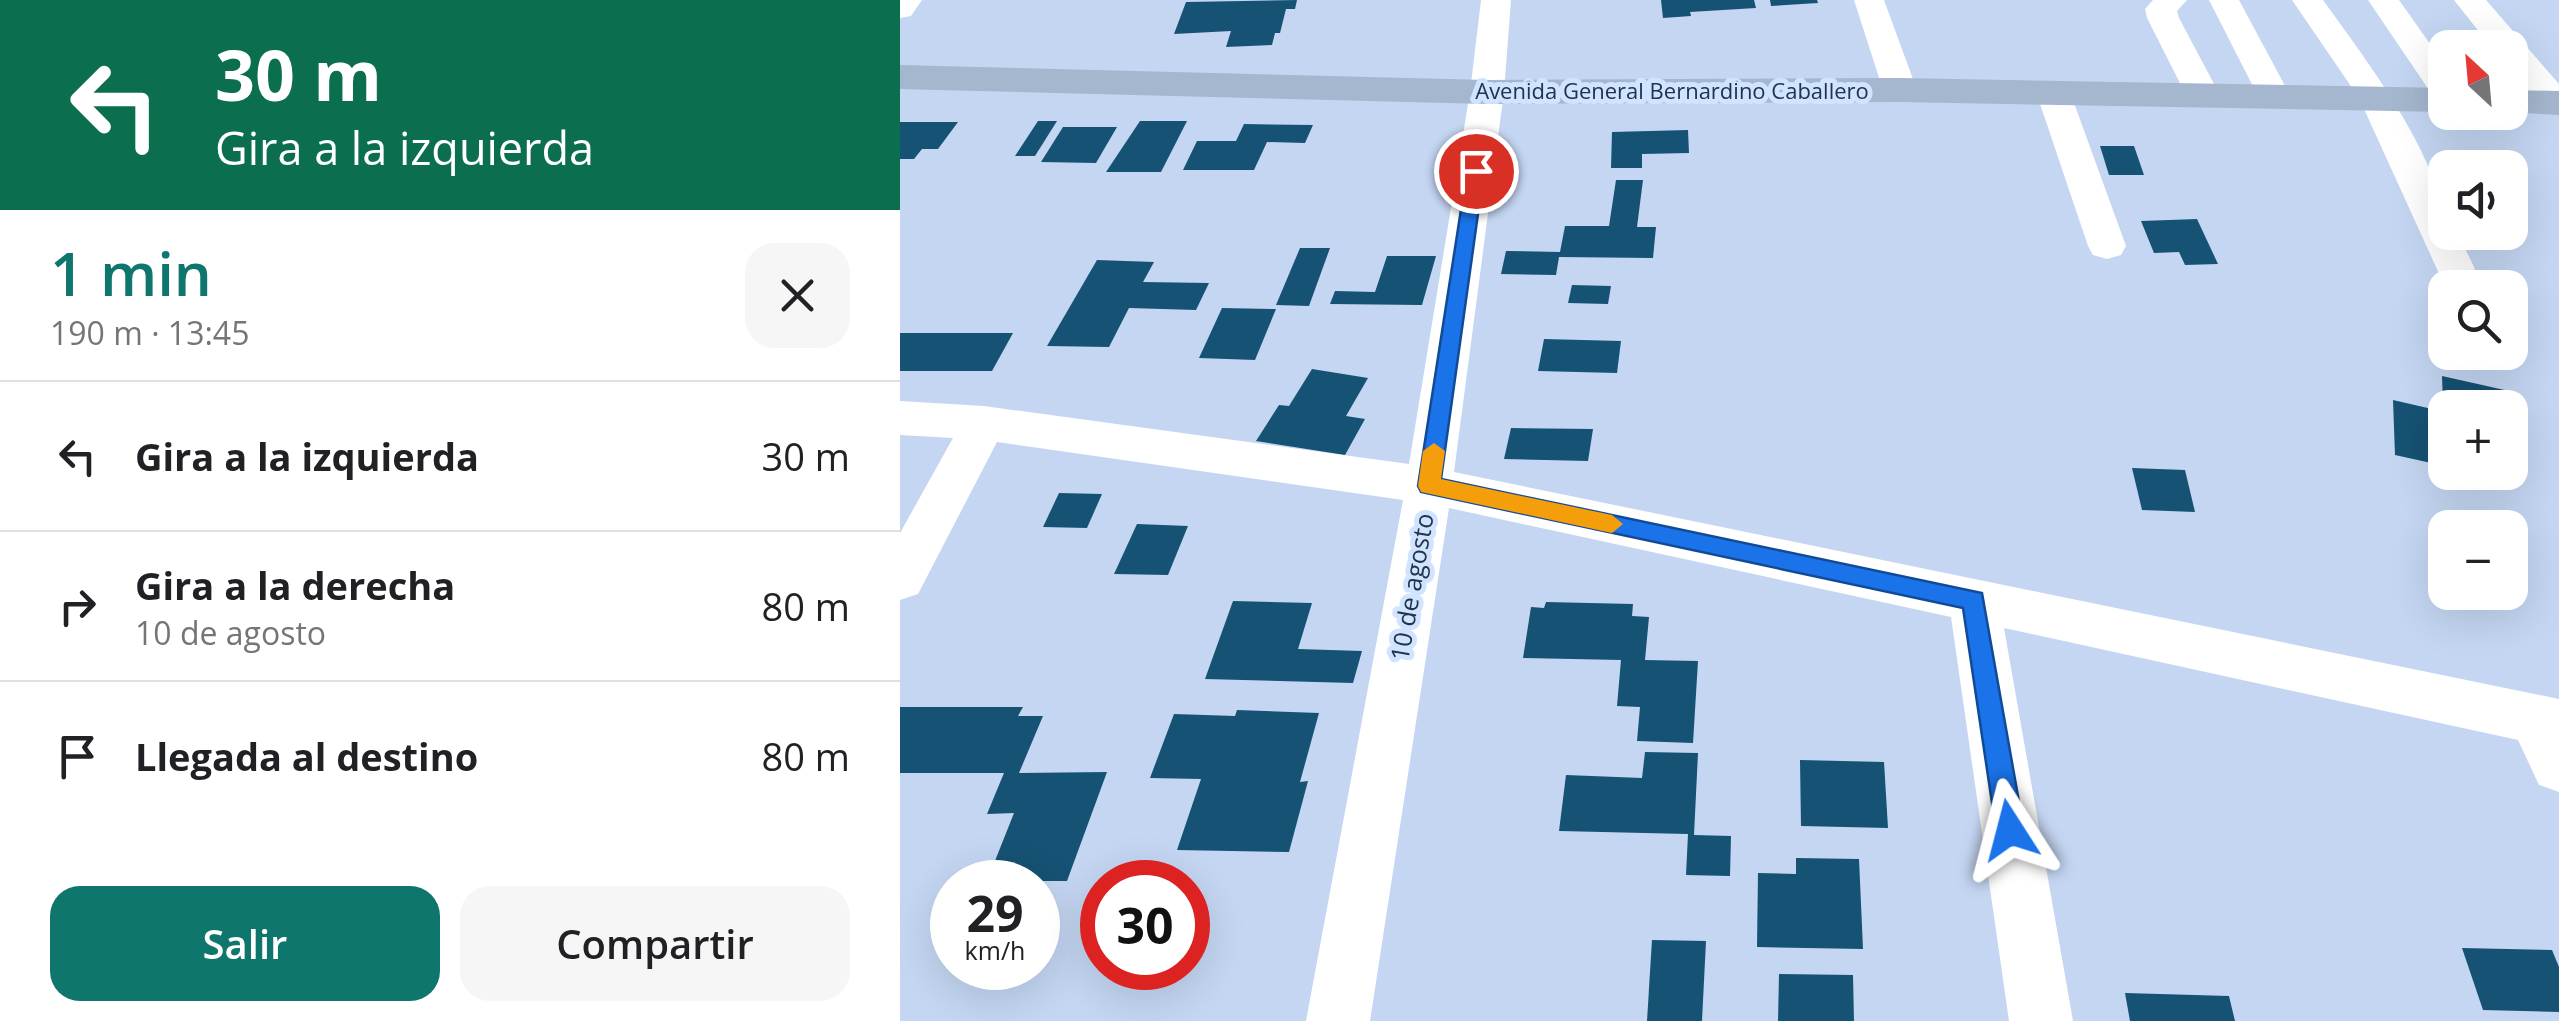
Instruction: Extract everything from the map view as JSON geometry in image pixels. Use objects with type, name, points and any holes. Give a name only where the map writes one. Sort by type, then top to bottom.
[{"type":"main road","name":"Avenida General Bernardino Caballero","points":[[900,77],[1487,92],[1900,90],[2428,100]]},
{"type":"main road","points":[[2528,102],[2558,103]]},
{"type":"street","points":[[900,9],[907,0]]},
{"type":"street","name":"10 de agosto","points":[[1338,1021],[1429,486],[1487,92],[1496,0]]},
{"type":"street","points":[[1870,0],[1900,90]]},
{"type":"street","points":[[2172,0],[2161,10],[2163,18],[2203,95]]},
{"type":"street","points":[[2224,0],[2274,96]]},
{"type":"street","points":[[2308,0],[2376,98],[2455,269]]},
{"type":"street","points":[[2383,0],[2428,65]]},
{"type":"street","points":[[2470,0],[2495,30]]},
{"type":"street","points":[[2528,69],[2558,103]]},
{"type":"street","points":[[2053,92],[2107,246]]},
{"type":"street","points":[[900,418],[984,423],[1429,486],[1974,600],[2551,736]]},
{"type":"street","points":[[900,579],[984,423]]},
{"type":"street","points":[[1974,600],[2041,1021]]},
{"type":"building","points":[[1297,0],[1295,9],[1286,9],[1280,33],[1275,33],[1272,45],[1226,47],[1231,31],[1174,34],[1186,2]]},
{"type":"building","points":[[1661,0],[1754,0],[1756,8],[1690,12],[1691,16],[1663,18]]},
{"type":"building","points":[[1770,0],[1817,0],[1818,3],[1771,6]]},
{"type":"building","points":[[1038,121],[1057,121],[1035,156],[1015,156]]},
{"type":"building","points":[[1140,121],[1187,121],[1161,172],[1106,172]]},
{"type":"building","points":[[900,122],[958,122],[938,149],[922,149],[914,159],[900,159]]},
{"type":"building","points":[[1244,124],[1313,125],[1305,143],[1267,142],[1254,170],[1183,170],[1197,141],[1236,141]]},
{"type":"building","points":[[1063,127],[1117,127],[1096,163],[1041,162]]},
{"type":"building","points":[[1688,130],[1689,153],[1642,154],[1642,168],[1611,168],[1612,132]]},
{"type":"building","points":[[2100,146],[2134,146],[2144,175],[2109,175]]},
{"type":"building","points":[[1616,180],[1643,180],[1637,227],[1656,227],[1653,258],[1559,257],[1556,275],[1501,274],[1506,251],[1560,252],[1565,226],[1609,226]]},
{"type":"building","points":[[2197,219],[2218,264],[2185,265],[2179,252],[2154,253],[2141,221]]},
{"type":"building","points":[[1300,248],[1330,248],[1309,306],[1276,305]]},
{"type":"building","points":[[1387,256],[1436,256],[1422,305],[1330,304],[1335,291],[1375,292]]},
{"type":"building","points":[[1097,260],[1154,262],[1143,282],[1209,283],[1196,310],[1129,308],[1109,347],[1047,346]]},
{"type":"building","points":[[1572,285],[1611,286],[1608,304],[1568,303]]},
{"type":"building","points":[[1222,308],[1276,309],[1255,360],[1199,358]]},
{"type":"building","points":[[900,333],[1013,333],[992,371],[900,371]]},
{"type":"building","points":[[1544,339],[1621,341],[1617,373],[1538,371]]},
{"type":"building","points":[[1312,369],[1368,378],[1346,416],[1365,419],[1345,455],[1256,441],[1279,405],[1289,406]]},
{"type":"building","points":[[2442,376],[2505,390],[2442,390]]},
{"type":"building","points":[[2393,400],[2428,408],[2428,462],[2395,455]]},
{"type":"building","points":[[1511,428],[1593,429],[1588,461],[1504,459]]},
{"type":"building","points":[[2132,468],[2185,470],[2195,512],[2142,510]]},
{"type":"building","points":[[1059,493],[1102,494],[1087,528],[1043,527]]},
{"type":"building","points":[[1137,524],[1188,526],[1168,575],[1114,574]]},
{"type":"building","points":[[1233,601],[1312,603],[1298,649],[1362,651],[1353,683],[1205,679]]},
{"type":"building","points":[[1546,602],[1633,604],[1632,616],[1649,617],[1645,660],[1698,661],[1693,743],[1637,741],[1640,707],[1617,706],[1621,660],[1523,658],[1531,607],[1544,608]]},
{"type":"building","points":[[900,707],[1023,707],[1018,716],[1043,716],[1019,773],[1107,772],[1067,881],[1060,881],[1060,860],[995,860],[1014,813],[987,814],[1004,773],[900,773]]},
{"type":"building","points":[[1237,710],[1319,713],[1300,782],[1308,781],[1289,852],[1177,850],[1201,779],[1150,778],[1174,714],[1235,716]]},
{"type":"building","points":[[1645,752],[1698,753],[1694,835],[1731,836],[1730,876],[1686,875],[1688,834],[1559,831],[1566,775],[1642,778]]},
{"type":"building","points":[[1800,760],[1884,762],[1888,828],[1801,826]]},
{"type":"building","points":[[1796,858],[1859,859],[1863,949],[1757,947],[1758,873],[1796,874]]},
{"type":"building","points":[[1652,940],[1706,941],[1702,1021],[1647,1021]]},
{"type":"building","points":[[2462,948],[2552,950],[2559,967],[2559,1012],[2483,1010]]},
{"type":"building","points":[[1779,974],[1853,975],[1854,1021],[1778,1021]]},
{"type":"building","points":[[2125,993],[2229,996],[2235,1021],[2130,1021]]},
{"type":"slow traffic","points":[[1434,451],[1429,486],[1612,524]]},
{"type":"route","points":[[1476,171],[1429,486],[1974,600],[2010,830]]}]
